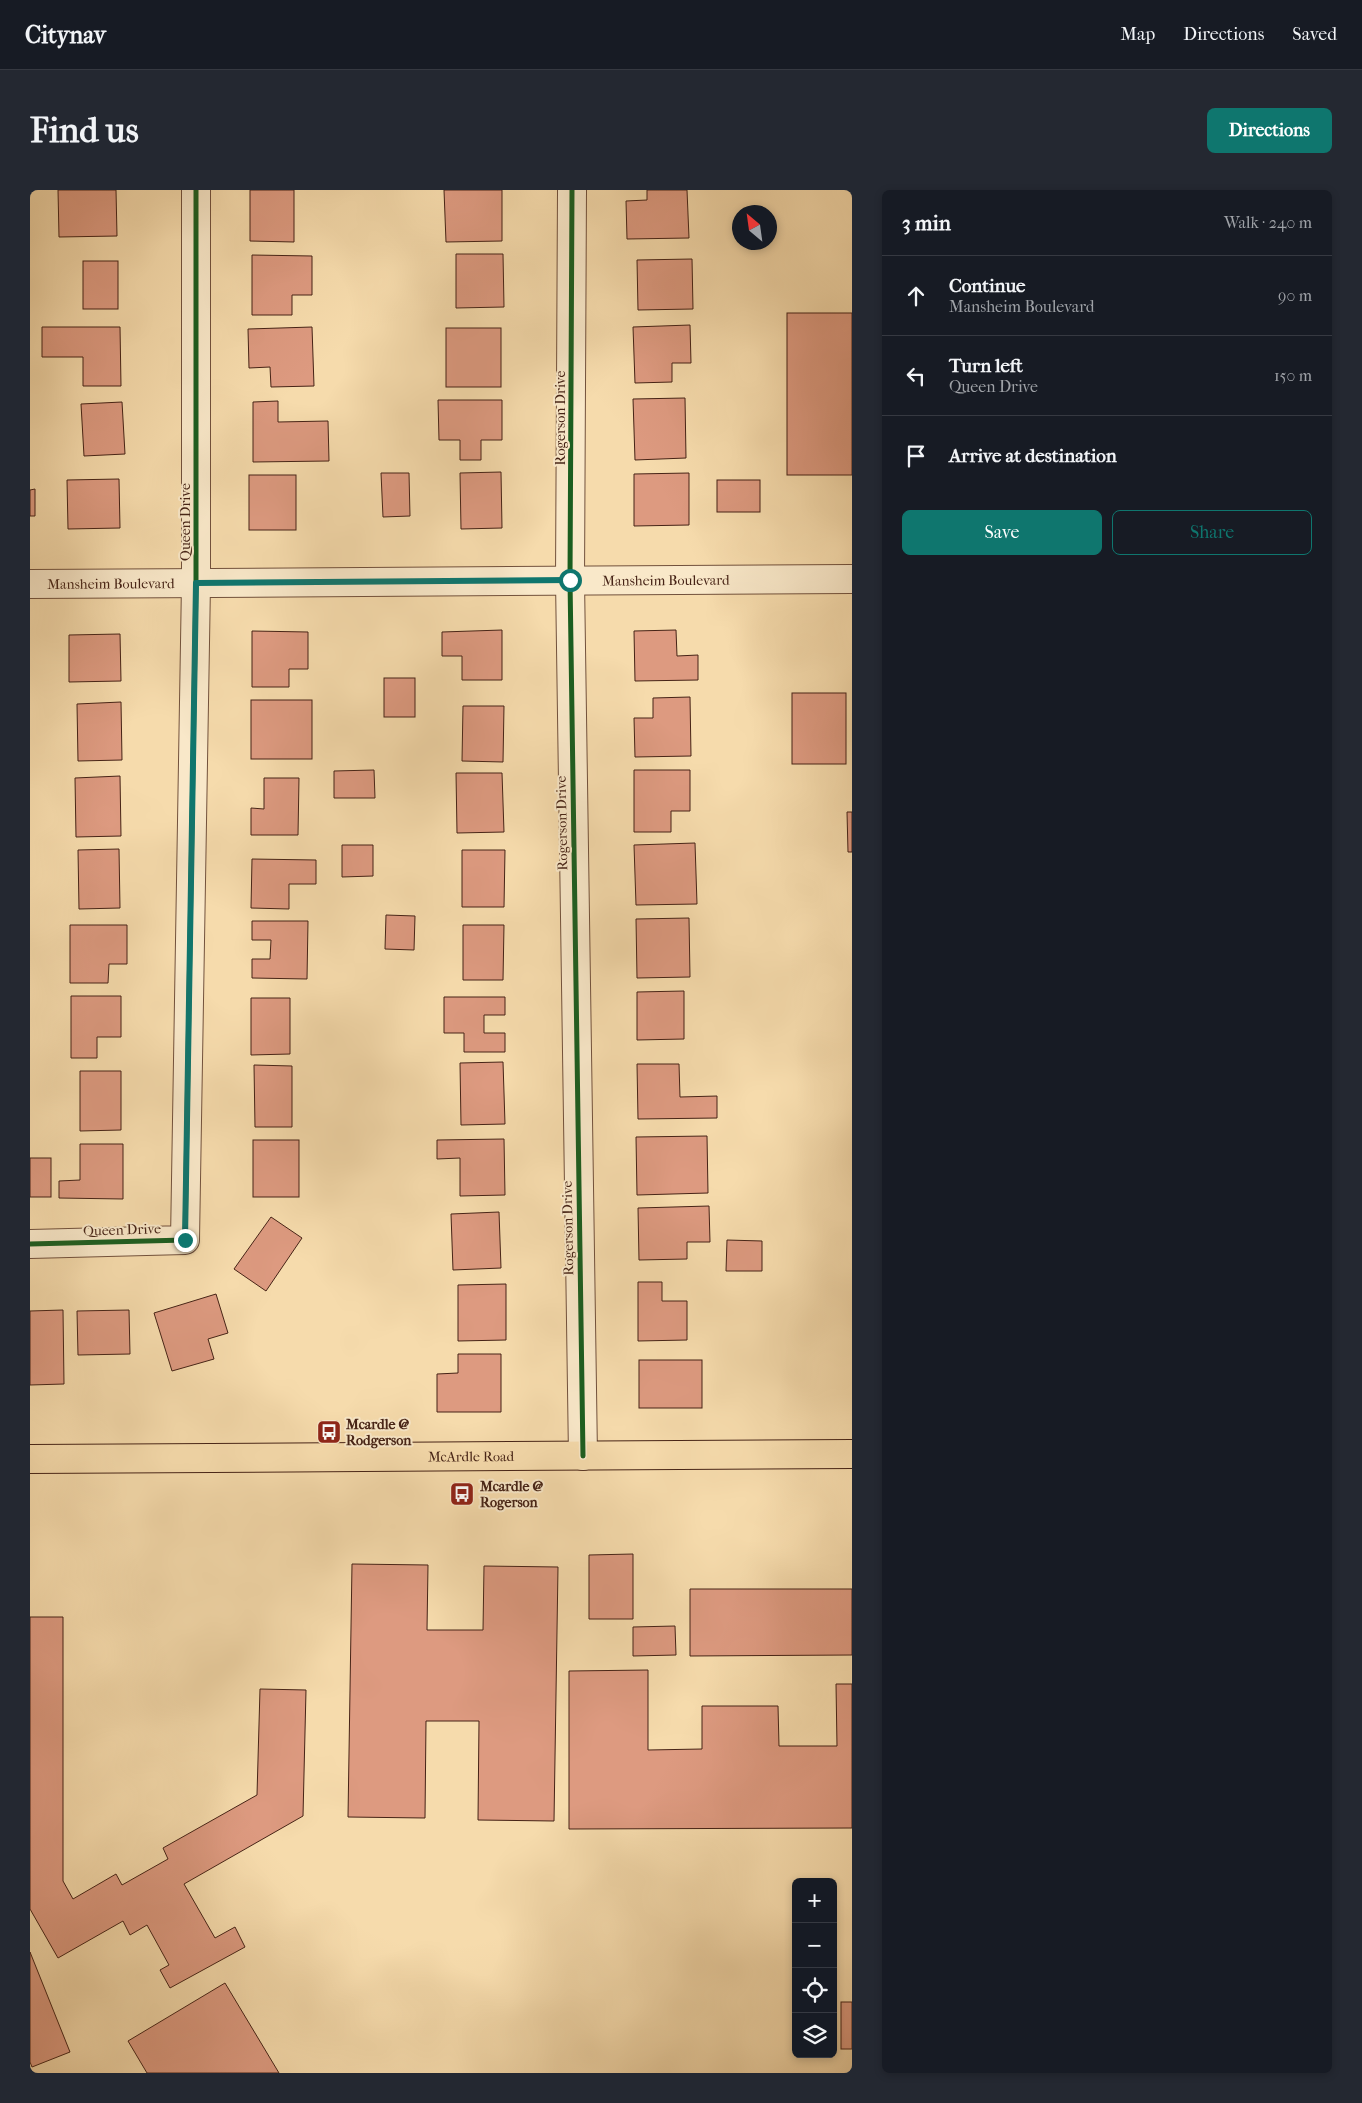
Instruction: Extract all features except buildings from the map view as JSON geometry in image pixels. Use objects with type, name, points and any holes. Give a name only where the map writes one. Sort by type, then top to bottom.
[{"type":"main road","name":"McArdle Road","points":[[30,1459],[852,1454]]},
{"type":"street","name":"Queen Drive","points":[[30,1244],[185,1240],[196,583],[196,190]]},
{"type":"street","name":"Rogerson Drive","points":[[572,190],[570,580],[583,1456]]},
{"type":"street","name":"Mansheim Boulevard","points":[[30,584],[852,578]]},
{"type":"cycle path","points":[[30,1244],[185,1240],[196,583],[196,190]]},
{"type":"cycle path","points":[[572,190],[570,580],[583,1456]]},
{"type":"place","name":"Mcardle @ Rodgerson","points":[[329,1432]]},
{"type":"place","name":"Mcardle @ Rogerson","points":[[462,1494]]},
{"type":"route","points":[[185,1240],[196,583],[570,580]]}]
